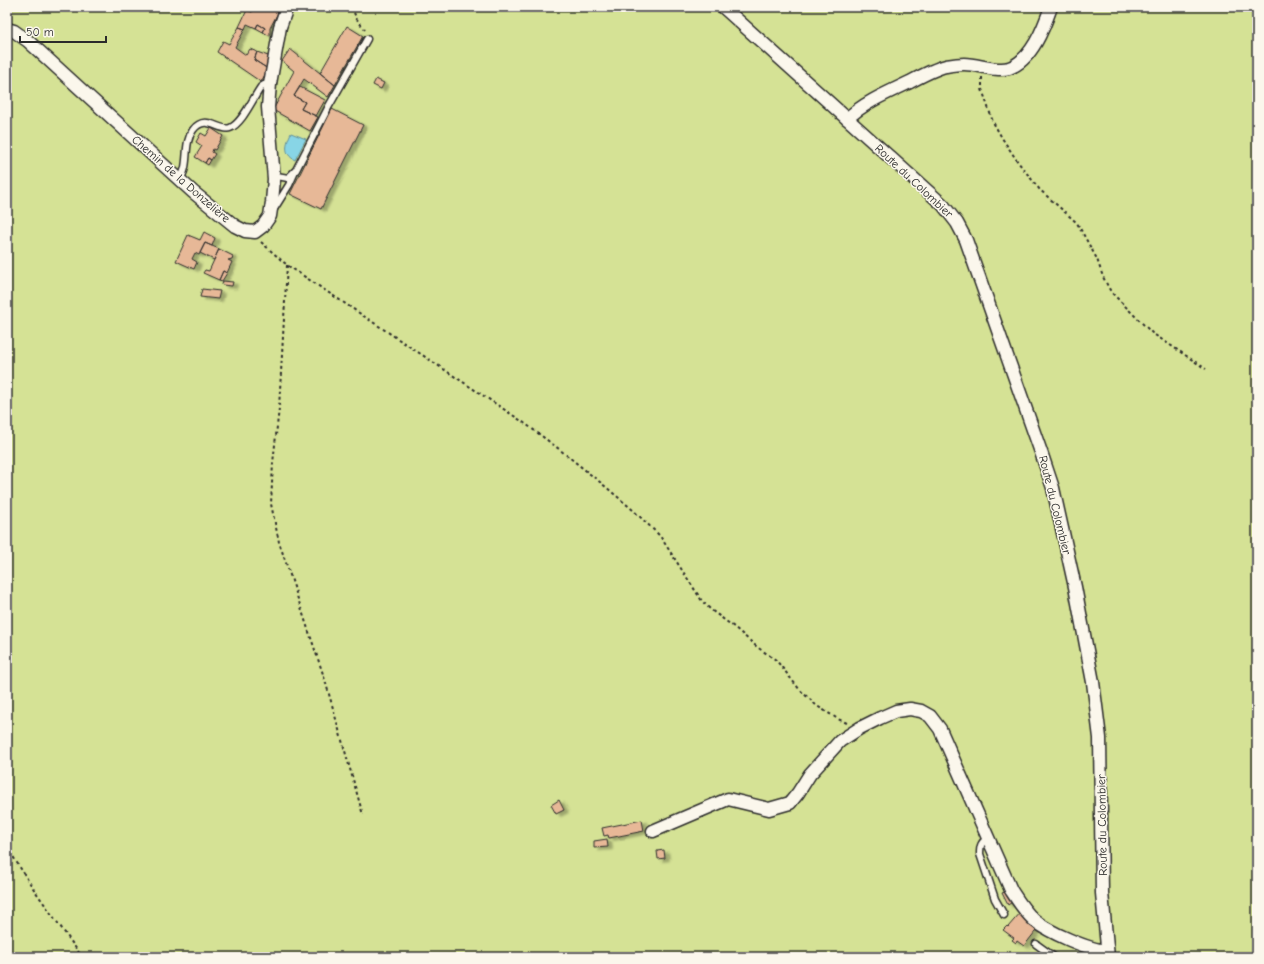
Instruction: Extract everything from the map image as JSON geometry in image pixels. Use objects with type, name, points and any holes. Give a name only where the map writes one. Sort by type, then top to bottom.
[{"type":"street","points":[[255,232],[263,226],[270,216],[272,202],[274,173],[268,107],[270,84],[280,27],[287,7]]},
{"type":"street","name":"Route du Colombier","points":[[652,831],[728,799],[769,809],[790,803],[810,774],[840,741],[860,728],[896,711],[921,711],[930,716],[940,729],[1011,890],[1023,909],[1035,921],[1051,931],[1107,954],[1102,893],[1100,738],[1093,682],[1075,588],[1053,488],[975,262],[957,223],[943,205],[723,7]]},
{"type":"street","points":[[847,119],[856,111],[887,93],[945,66],[964,64],[995,68],[1009,68],[1019,63],[1029,53],[1045,24],[1051,7]]},
{"type":"street","name":"Chemin de la Donzelière","points":[[7,29],[14,31],[28,41],[193,192],[235,226],[245,231],[255,232]]},
{"type":"lane","points":[[270,216],[289,185],[329,106],[367,39]]},
{"type":"lane","points":[[179,180],[184,172],[186,151],[191,134],[194,130],[202,124],[209,123],[224,129],[229,129],[235,125],[244,114],[261,87],[270,84]]},
{"type":"lane","points":[[274,173],[277,176],[288,178],[296,170]]},
{"type":"lane","points":[[988,838],[982,843],[980,847],[980,854],[995,899],[1004,915]]},
{"type":"lane","points":[[1036,944],[1054,957]]},
{"type":"path","points":[[352,7],[356,18],[367,32],[367,39]]},
{"type":"path","points":[[982,66],[982,89],[993,122],[1018,162],[1040,190],[1076,224],[1097,259],[1103,277],[1111,292],[1152,333],[1206,369]]},
{"type":"path","points":[[255,232],[260,240],[287,265],[523,422],[606,486],[660,536],[702,601],[711,610],[757,647],[776,660],[800,690],[817,706],[838,719],[860,728]]},
{"type":"path","points":[[287,265],[279,408],[273,463],[271,504],[279,542],[325,680],[363,815]]},
{"type":"path","points":[[7,847],[33,888],[82,957]]},
{"type":"green space","points":[[7,7],[1257,7],[1257,957],[7,957]]},
{"type":"water","points":[[291,133],[306,139],[295,160],[291,158],[287,151],[287,144]]},
{"type":"building","points":[[255,7],[281,7],[270,28],[270,36],[263,32],[265,28],[258,24],[256,28],[247,24],[245,29],[239,27],[247,10],[252,12]]},
{"type":"building","points":[[258,24],[265,28],[263,32],[256,28]]},
{"type":"building","points":[[347,26],[363,36],[335,85],[320,73]]},
{"type":"building","points":[[239,27],[245,29],[235,47],[246,55],[250,49],[257,52],[254,60],[268,69],[261,82],[217,52],[223,41],[229,44]]},
{"type":"building","points":[[290,49],[335,85],[328,97],[304,79],[294,96],[305,102],[301,109],[318,117],[310,131],[273,110],[294,71],[282,61]]},
{"type":"building","points":[[257,52],[271,57],[268,69],[254,60]]},
{"type":"building","points":[[376,79],[384,83],[381,89],[373,85]]},
{"type":"building","points":[[300,87],[325,100],[316,116],[301,109],[305,102],[294,96]]},
{"type":"building","points":[[332,109],[363,125],[321,209],[290,194]]},
{"type":"building","points":[[211,128],[223,136],[215,150],[213,149],[212,152],[215,154],[211,160],[208,158],[205,163],[195,157],[202,146],[196,142],[201,133],[206,136]]},
{"type":"building","points":[[208,158],[211,160],[208,165],[205,163]]},
{"type":"building","points":[[204,232],[215,238],[212,246],[205,243],[199,255],[195,253],[192,259],[197,262],[194,269],[176,261],[188,235],[200,240]]},
{"type":"building","points":[[205,243],[219,249],[214,260],[200,253]]},
{"type":"building","points":[[219,249],[233,256],[232,259],[228,260],[232,262],[227,273],[223,271],[219,280],[203,273],[205,270],[209,271]]},
{"type":"building","points":[[223,271],[227,273],[222,281],[219,280]]},
{"type":"building","points":[[223,281],[233,282],[232,286],[222,285]]},
{"type":"building","points":[[202,289],[220,291],[218,299],[200,297]]},
{"type":"building","points":[[559,800],[564,810],[556,814],[551,805]]},
{"type":"building","points":[[642,820],[644,831],[609,838],[608,835],[604,836],[602,828]]},
{"type":"building","points":[[607,839],[608,847],[594,848],[594,841]]},
{"type":"building","points":[[664,850],[665,858],[658,859],[657,851]]},
{"type":"building","points":[[1007,891],[1012,902],[1008,905],[1002,893]]},
{"type":"building","points":[[1021,912],[1039,927],[1024,946],[1017,941],[1016,943],[1012,940],[1014,938],[1003,930],[1007,926],[1008,927]]}]
